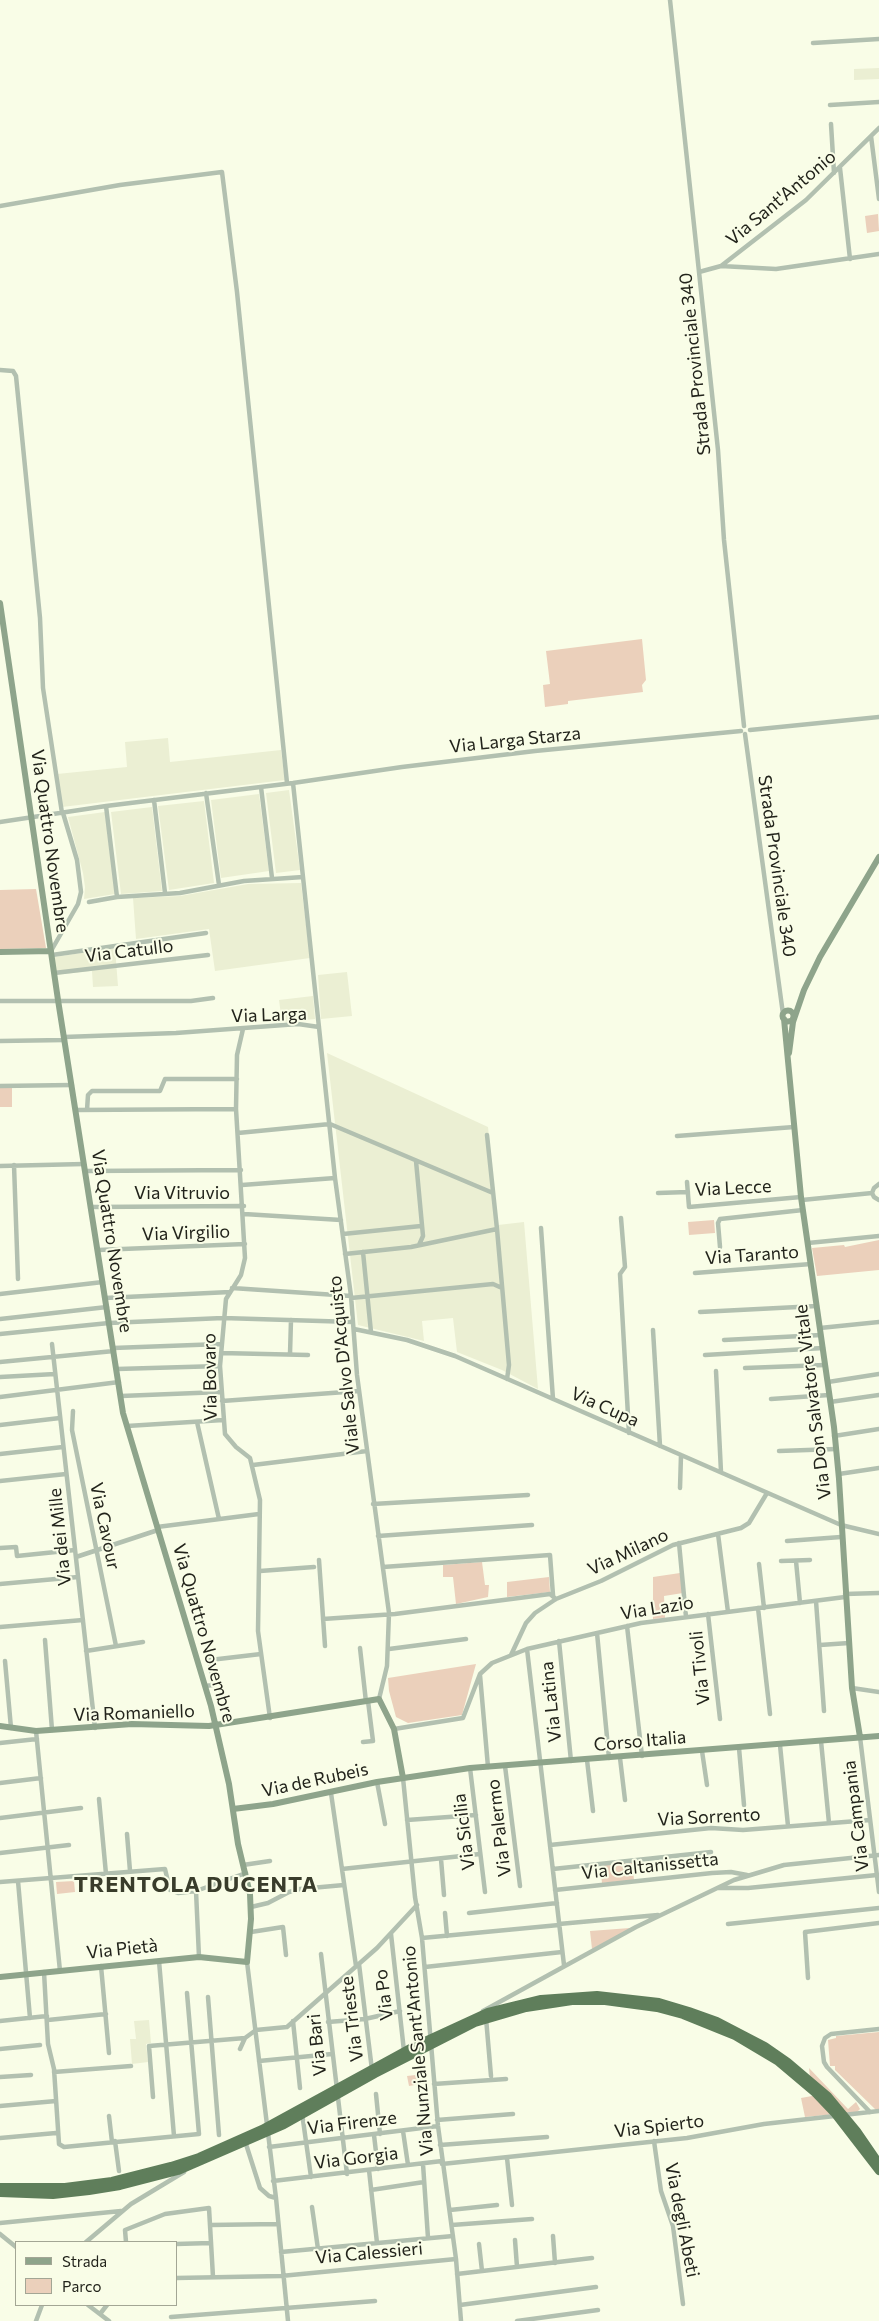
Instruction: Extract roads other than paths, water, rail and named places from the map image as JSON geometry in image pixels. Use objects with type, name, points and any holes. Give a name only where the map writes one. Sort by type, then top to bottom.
[{"type":"highway","points":[[0,2186],[65,2187],[112,2181],[171,2166],[262,2129],[412,2047],[488,2012],[541,1999],[597,1995],[644,1999],[689,2010],[717,2021],[765,2046],[788,2062],[828,2096],[857,2131],[879,2163]]},
{"type":"highway","points":[[0,2193],[53,2195],[90,2191],[128,2184],[178,2171],[284,2125],[375,2074],[475,2024],[526,2008],[572,2001],[614,2002],[657,2008],[683,2015],[735,2036],[777,2061],[815,2093],[835,2114],[879,2171]]},
{"type":"street","name":"Strada Provinciale 340","points":[[670,0],[718,450],[724,540],[744,730],[781,1001],[790,1015]]},
{"type":"street","points":[[813,43],[879,39]]},
{"type":"street","points":[[830,105],[879,102]]},
{"type":"street","points":[[831,124],[834,173]]},
{"type":"street","name":"Via Sant'Antonio","points":[[721,266],[806,200],[871,138],[879,128]]},
{"type":"street","points":[[871,138],[879,144]]},
{"type":"street","points":[[871,138],[879,199]]},
{"type":"street","points":[[840,168],[850,259]]},
{"type":"street","name":"Via Larga","points":[[0,206],[120,185],[222,172],[319,1027],[298,1024],[243,1029],[0,1041]]},
{"type":"street","points":[[699,272],[721,266],[776,269],[879,254]]},
{"type":"street","points":[[0,370],[13,371],[16,376],[40,618],[42,679],[62,813],[79,866],[81,892],[78,904],[52,953]]},
{"type":"street","name":"Via Quattro Novembre","points":[[0,603],[58,1000],[121,1396],[127,1426],[216,1724],[251,1907],[247,1962]]},
{"type":"street","points":[[744,730],[879,717]]},
{"type":"street","name":"Via Larga Starza","points":[[0,822],[106,806],[535,751],[744,730]]},
{"type":"street","points":[[261,787],[272,878]]},
{"type":"street","points":[[206,793],[218,885]]},
{"type":"street","points":[[154,800],[166,893]]},
{"type":"street","points":[[106,806],[117,897]]},
{"type":"street","name":"Via Don Salvatore Vitale","points":[[860,1738],[852,1688],[836,1449],[803,1210],[788,1064],[790,1015],[801,998],[820,957],[879,857]]},
{"type":"street","points":[[89,902],[117,897],[180,893],[218,885],[272,878],[303,877]]},
{"type":"street","points":[[0,952],[52,953],[206,933]]},
{"type":"street","name":"Via Catullo","points":[[54,973],[208,955]]},
{"type":"street","points":[[0,1000],[191,1001],[213,998]]},
{"type":"street","name":"Via Don Salvatore Vitale","points":[[788,1064],[790,1015]]},
{"type":"street","name":"Viale Salvo D'Acquisto","points":[[319,1027],[351,1297],[359,1391],[389,1614],[389,1649],[379,1699]]},
{"type":"street","name":"Via Bovaro","points":[[243,1029],[237,1054],[236,1110],[244,1206],[245,1258],[241,1275],[226,1298],[221,1344],[221,1392],[225,1434],[236,1447],[250,1458],[260,1500],[258,1631],[270,1718]]},
{"type":"street","points":[[87,1110],[88,1095],[92,1091],[160,1091],[165,1079],[237,1079]]},
{"type":"street","points":[[0,1086],[72,1085]]},
{"type":"street","points":[[76,1110],[236,1110]]},
{"type":"street","points":[[238,1132],[330,1124],[493,1193]]},
{"type":"street","points":[[677,1136],[794,1127]]},
{"type":"street","points":[[487,1135],[509,1365],[508,1379]]},
{"type":"street","points":[[416,1161],[423,1236],[419,1245]]},
{"type":"street","points":[[14,1165],[18,1278]]},
{"type":"street","points":[[0,1166],[241,1170]]},
{"type":"street","points":[[242,1185],[336,1178]]},
{"type":"street","name":"Via Lecce","points":[[687,1182],[688,1207],[802,1198]]},
{"type":"street","points":[[872,1192],[879,1184]]},
{"type":"street","points":[[658,1193],[688,1192]]},
{"type":"street","points":[[802,1198],[872,1192]]},
{"type":"street","points":[[872,1192],[874,1197],[879,1200]]},
{"type":"street","name":"Via Vitruvio","points":[[91,1207],[244,1206]]},
{"type":"street","points":[[720,1247],[718,1223],[720,1219],[803,1210]]},
{"type":"street","points":[[244,1214],[341,1220]]},
{"type":"street","points":[[621,1218],[625,1267],[620,1274],[628,1433]]},
{"type":"street","points":[[343,1234],[422,1226]]},
{"type":"street","points":[[541,1228],[553,1399]]},
{"type":"street","points":[[345,1254],[419,1245],[497,1229]]},
{"type":"street","points":[[423,1236],[430,1243]]},
{"type":"street","points":[[808,1243],[879,1236]]},
{"type":"street","name":"Via Virgilio","points":[[98,1250],[245,1244]]},
{"type":"street","points":[[363,1252],[371,1332]]},
{"type":"street","name":"Via Taranto","points":[[695,1273],[811,1264]]},
{"type":"street","points":[[493,1284],[501,1276]]},
{"type":"street","points":[[0,1294],[103,1282]]},
{"type":"street","points":[[106,1298],[231,1290],[351,1297],[493,1284],[502,1288]]},
{"type":"street","points":[[700,1312],[817,1306]]},
{"type":"street","points":[[0,1319],[107,1307]]},
{"type":"street","points":[[0,1334],[110,1323],[223,1318],[353,1322]]},
{"type":"street","points":[[290,1354],[291,1320]]},
{"type":"street","points":[[820,1328],[879,1322]]},
{"type":"street","name":"Via Cupa","points":[[354,1329],[431,1348],[508,1379],[841,1525],[879,1534]]},
{"type":"street","points":[[653,1330],[660,1446]]},
{"type":"street","points":[[724,1340],[821,1335]]},
{"type":"street","name":"Via dei Mille","points":[[52,1344],[95,1728]]},
{"type":"street","points":[[0,1362],[54,1358],[114,1349],[221,1344]]},
{"type":"street","points":[[705,1355],[823,1348]]},
{"type":"street","points":[[221,1353],[308,1355]]},
{"type":"street","points":[[745,1368],[825,1365]]},
{"type":"street","points":[[117,1370],[220,1366]]},
{"type":"street","points":[[716,1370],[721,1472]]},
{"type":"street","points":[[0,1377],[55,1374]]},
{"type":"street","points":[[828,1382],[879,1374]]},
{"type":"street","points":[[0,1397],[119,1382]]},
{"type":"street","points":[[222,1401],[359,1391]]},
{"type":"street","points":[[121,1396],[221,1392]]},
{"type":"street","points":[[771,1399],[830,1399],[879,1395]]},
{"type":"street","name":"Via Cavour","points":[[73,1411],[72,1430],[116,1646]]},
{"type":"street","points":[[0,1425],[60,1418]]},
{"type":"street","points":[[127,1426],[223,1420]]},
{"type":"street","points":[[197,1422],[219,1519]]},
{"type":"street","points":[[834,1436],[879,1429]]},
{"type":"street","points":[[0,1454],[63,1447]]},
{"type":"street","points":[[779,1451],[836,1449]]},
{"type":"street","points":[[253,1466],[367,1451]]},
{"type":"street","points":[[680,1488],[681,1455]]},
{"type":"street","points":[[838,1474],[879,1468]]},
{"type":"street","points":[[0,1481],[66,1474]]},
{"type":"street","name":"Via Milano","points":[[511,1655],[526,1623],[554,1597],[600,1581],[679,1543],[736,1531],[749,1523],[767,1492]]},
{"type":"street","points":[[373,1504],[528,1495]]},
{"type":"street","points":[[76,1557],[157,1529],[259,1514]]},
{"type":"street","points":[[378,1536],[532,1525]]},
{"type":"street","points":[[718,1534],[728,1612]]},
{"type":"street","points":[[787,1541],[841,1538]]},
{"type":"street","points":[[679,1543],[686,1617]]},
{"type":"street","points":[[0,1548],[16,1547],[17,1556],[75,1550]]},
{"type":"street","points":[[323,1619],[554,1597],[550,1555],[383,1566]]},
{"type":"street","points":[[319,1560],[325,1646]]},
{"type":"street","points":[[796,1560],[800,1603]]},
{"type":"street","points":[[780,1561],[810,1560]]},
{"type":"street","points":[[758,1564],[770,1714]]},
{"type":"street","points":[[260,1571],[314,1567]]},
{"type":"street","points":[[0,1584],[78,1577]]},
{"type":"street","name":"Via Lazio","points":[[480,1674],[492,1664],[511,1655],[559,1641],[627,1626],[879,1593]]},
{"type":"street","points":[[816,1601],[824,1710]]},
{"type":"street","name":"Via Tivoli","points":[[708,1614],[720,1719]]},
{"type":"street","points":[[0,1627],[83,1620]]},
{"type":"street","points":[[627,1626],[642,1756]]},
{"type":"street","points":[[597,1633],[609,1759]]},
{"type":"street","points":[[389,1649],[466,1639]]},
{"type":"street","name":"Via Romaniello","points":[[45,1640],[52,1730]]},
{"type":"street","name":"Via Latina","points":[[559,1641],[571,1761]]},
{"type":"street","points":[[86,1651],[143,1642]]},
{"type":"street","points":[[820,1645],[849,1643]]},
{"type":"street","points":[[360,1648],[373,1741],[363,1742]]},
{"type":"street","points":[[527,1650],[564,1965]]},
{"type":"street","points":[[205,1686],[213,1685],[210,1660],[261,1654]]},
{"type":"street","points":[[5,1661],[11,1728]]},
{"type":"street","points":[[394,1729],[463,1718],[480,1674]]},
{"type":"street","points":[[480,1674],[488,1768]]},
{"type":"street","points":[[852,1688],[879,1692]]},
{"type":"street","points":[[379,1699],[394,1729],[403,1778]]},
{"type":"street","name":"Via Romaniello","points":[[0,1726],[36,1731],[132,1724],[199,1726],[270,1718],[379,1699]]},
{"type":"street","points":[[36,1731],[60,1970]]},
{"type":"street","name":"Corso Italia","points":[[403,1778],[470,1768],[609,1759],[879,1736]]},
{"type":"street","points":[[0,1743],[37,1738]]},
{"type":"street","name":"Via Campania","points":[[860,1738],[872,1838],[876,1855],[879,1892]]},
{"type":"street","points":[[822,1741],[829,1823]]},
{"type":"street","points":[[780,1745],[788,1826]]},
{"type":"street","points":[[739,1748],[744,1805]]},
{"type":"street","points":[[702,1751],[706,1785]]},
{"type":"street","points":[[620,1758],[625,1800]]},
{"type":"street","points":[[587,1760],[593,1811]]},
{"type":"street","name":"Via Palermo","points":[[505,1766],[520,1886]]},
{"type":"street","name":"Via Sicilia","points":[[470,1768],[485,1892]]},
{"type":"street","points":[[0,1783],[41,1778]]},
{"type":"street","name":"Via de Rubeis","points":[[233,1809],[260,1806],[403,1778]]},
{"type":"street","name":"Via Nunziale Sant'Antonio","points":[[403,1778],[416,1905],[425,1967],[437,2120],[452,2225],[461,2321]]},
{"type":"street","points":[[377,1782],[385,1824]]},
{"type":"street","name":"Via Trieste","points":[[331,1793],[358,1965],[372,2071]]},
{"type":"street","points":[[99,1798],[106,1874]]},
{"type":"street","points":[[0,1818],[80,1808]]},
{"type":"street","points":[[407,1820],[476,1815]]},
{"type":"street","name":"Via Sorrento","points":[[550,1845],[711,1828],[743,1830],[870,1820]]},
{"type":"street","points":[[127,1834],[130,1871]]},
{"type":"street","points":[[872,1838],[879,1838]]},
{"type":"street","points":[[0,1853],[69,1846]]},
{"type":"street","points":[[553,1869],[711,1852]]},
{"type":"street","points":[[342,1869],[480,1854]]},
{"type":"street","points":[[87,2241],[122,2211],[147,2193],[180,2174],[336,2094],[431,2037],[693,1898],[748,1875],[784,1865],[876,1855]]},
{"type":"street","points":[[441,1859],[444,1896]]},
{"type":"street","points":[[243,1865],[270,1861]]},
{"type":"street","points":[[0,1882],[164,1869],[171,1890],[178,1893],[196,1891],[246,1873]]},
{"type":"street","name":"Via Caltanissetta","points":[[555,1890],[712,1873],[731,1872],[748,1875]]},
{"type":"street","points":[[720,1888],[748,1888],[877,1875]]},
{"type":"street","points":[[18,1881],[30,2018]]},
{"type":"street","points":[[251,1907],[268,1903],[289,1892],[300,1889],[344,1885]]},
{"type":"street","points":[[196,1891],[199,1957]]},
{"type":"street","points":[[469,1913],[557,1903]]},
{"type":"street","points":[[240,2049],[246,2038],[256,2030],[283,2028],[293,2021],[391,1934],[416,1905]]},
{"type":"street","points":[[728,1924],[879,1908]]},
{"type":"street","points":[[445,1913],[447,1936]]},
{"type":"street","points":[[422,1938],[659,1915]]},
{"type":"street","points":[[808,1978],[805,1932],[879,1923]]},
{"type":"street","points":[[250,1932],[283,1927],[286,1955]]},
{"type":"street","name":"Via Po","points":[[391,1934],[404,2053]]},
{"type":"street","points":[[425,1967],[562,1952]]},
{"type":"street","name":"Via Bari","points":[[321,1954],[336,2094],[347,2174]]},
{"type":"street","name":"Via Pietà","points":[[0,1977],[199,1957],[247,1962]]},
{"type":"street","points":[[159,1961],[174,2136]]},
{"type":"street","points":[[247,1962],[276,2198],[288,2321]]},
{"type":"street","points":[[101,1966],[109,2053]]},
{"type":"street","points":[[44,1972],[48,2044],[54,2072],[59,2144],[64,2147],[199,2134],[187,1993]]},
{"type":"street","points":[[208,1997],[219,2135]]},
{"type":"street","points":[[485,2010],[491,2076]]},
{"type":"street","points":[[328,2022],[400,2012]]},
{"type":"street","points":[[0,2021],[106,2014]]},
{"type":"street","points":[[293,2021],[300,2088]]},
{"type":"street","points":[[870,2112],[827,2067],[824,2062],[822,2046],[825,2038],[831,2034],[879,2029]]},
{"type":"street","points":[[153,2097],[149,2046],[246,2038]]},
{"type":"street","points":[[0,2049],[40,2045]]},
{"type":"street","points":[[259,2061],[332,2054]]},
{"type":"street","points":[[54,2072],[131,2066]]},
{"type":"street","points":[[0,2077],[31,2074]]},
{"type":"street","points":[[434,2084],[506,2080]]},
{"type":"street","points":[[376,2094],[380,2134]]},
{"type":"street","points":[[0,2106],[56,2101]]},
{"type":"street","points":[[302,2112],[311,2177]]},
{"type":"street","name":"Via Spierto","points":[[442,2162],[507,2158],[687,2138],[764,2124],[879,2112]]},
{"type":"street","points":[[437,2120],[513,2114]]},
{"type":"street","points":[[109,2116],[118,2172]]},
{"type":"street","name":"Via Firenze","points":[[269,2147],[438,2126]]},
{"type":"street","points":[[403,2131],[408,2165]]},
{"type":"street","points":[[0,2138],[56,2133]]},
{"type":"street","points":[[374,2135],[378,2169]]},
{"type":"street","points":[[440,2145],[547,2137]]},
{"type":"street","points":[[245,2141],[260,2188],[276,2198]]},
{"type":"street","name":"Via degli Abeti","points":[[654,2141],[661,2191],[673,2226],[683,2304]]},
{"type":"street","points":[[507,2158],[512,2205]]},
{"type":"street","name":"Via Gorgia","points":[[273,2181],[442,2162]]},
{"type":"street","points":[[424,2164],[428,2238]]},
{"type":"street","points":[[368,2170],[377,2243]]},
{"type":"street","points":[[371,2190],[424,2182]]},
{"type":"street","points":[[450,2210],[497,2205]]},
{"type":"street","points":[[312,2207],[318,2249]]},
{"type":"street","points":[[126,2241],[126,2230],[165,2214],[209,2208],[213,2277]]},
{"type":"street","points":[[0,2223],[122,2211]]},
{"type":"street","points":[[452,2225],[532,2218]]},
{"type":"street","points":[[210,2225],[278,2224]]},
{"type":"street","points":[[0,2234],[15,2246]]},
{"type":"street","points":[[281,2252],[453,2236]]},
{"type":"street","points":[[553,2236],[556,2262]]},
{"type":"street","points":[[515,2240],[518,2267]]},
{"type":"street","points":[[178,2244],[211,2243]]},
{"type":"street","points":[[479,2244],[482,2271]]},
{"type":"street","points":[[457,2274],[592,2258]]},
{"type":"street","name":"Via Calessieri","points":[[178,2278],[283,2275],[456,2259]]},
{"type":"street","points":[[460,2305],[596,2287]]},
{"type":"street","points":[[171,2317],[375,2301]]},
{"type":"street","points":[[36,2321],[42,2306]]},
{"type":"street","points":[[89,2306],[109,2321]]},
{"type":"street","points":[[100,2314],[106,2306]]},
{"type":"street","points":[[517,2321],[598,2310]]},
{"type":"district","name":"TRENTOLA DUCENTA","points":[[196,1885]]}]
